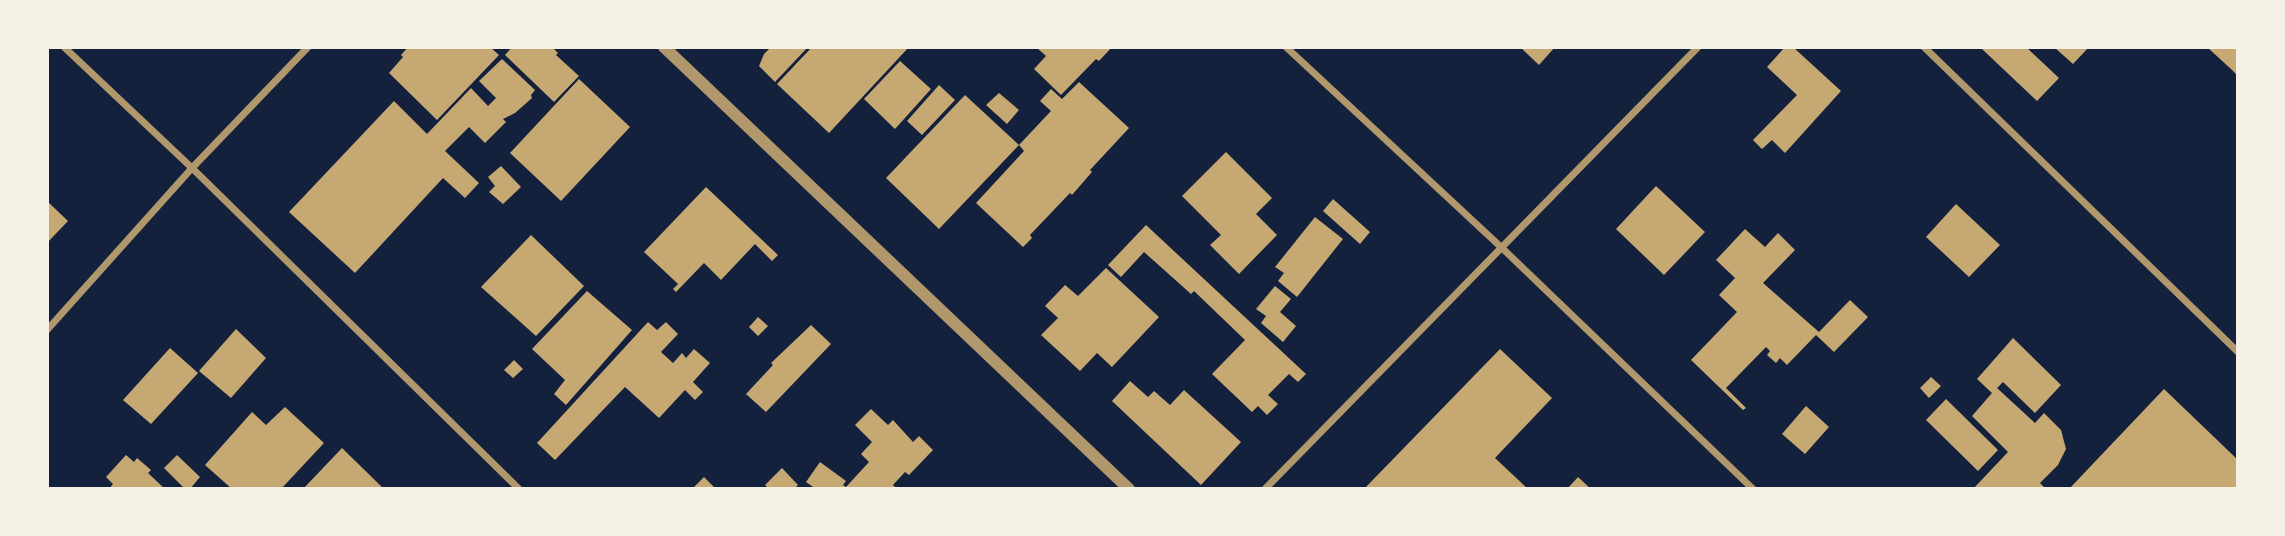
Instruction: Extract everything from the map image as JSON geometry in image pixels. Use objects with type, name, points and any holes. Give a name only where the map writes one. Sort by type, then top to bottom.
[{"type":"street","points":[[64,47],[192,167],[519,489]]},
{"type":"street","points":[[47,330],[192,167],[307,47]]},
{"type":"street","points":[[664,47],[1129,489]]},
{"type":"street","points":[[1286,47],[1502,248],[1753,489]]},
{"type":"street","points":[[1265,489],[1698,47]]},
{"type":"street","points":[[1924,47],[2238,352]]},
{"type":"building","points":[[408,47],[490,47],[499,55],[437,120],[389,73]]},
{"type":"building","points":[[512,47],[552,47],[558,53],[556,55],[579,76],[554,102],[505,55]]},
{"type":"building","points":[[771,47],[808,47],[775,82],[759,66],[764,54]]},
{"type":"building","points":[[812,47],[909,47],[829,133],[777,84]]},
{"type":"building","points":[[1036,47],[1112,47],[1099,61],[1096,59],[1061,95],[1034,69],[1046,56]]},
{"type":"building","points":[[1520,47],[1555,47],[1539,65]]},
{"type":"building","points":[[1785,47],[1793,47],[1841,91],[1785,153],[1772,140],[1762,149],[1753,140],[1797,95],[1767,67]]},
{"type":"building","points":[[2026,47],[2059,78],[2037,101],[1982,49]]},
{"type":"building","points":[[2054,47],[2089,47],[2073,64]]},
{"type":"building","points":[[2207,47],[2238,47],[2238,76],[2232,70]]},
{"type":"building","points":[[502,59],[535,90],[532,98],[515,113],[503,119],[506,122],[485,143],[469,127],[445,151],[479,183],[465,198],[443,178],[355,273],[289,212],[394,101],[427,134],[471,88],[488,106],[496,98],[479,81]]},
{"type":"building","points":[[900,61],[931,89],[895,129],[864,99]]},
{"type":"building","points":[[579,79],[630,127],[561,201],[510,153]]},
{"type":"building","points":[[1079,82],[1129,128],[1090,170],[1092,172],[1072,195],[1070,193],[1030,235],[1032,238],[1023,247],[976,203],[1024,151],[1019,145],[1051,111],[1040,101],[1051,89],[1062,99]]},
{"type":"building","points":[[939,85],[955,100],[922,135],[907,121]]},
{"type":"building","points":[[999,93],[1019,110],[1007,124],[986,105]]},
{"type":"building","points":[[965,95],[1019,145],[939,229],[886,178]]},
{"type":"building","points":[[1226,152],[1272,198],[1256,214],[1277,235],[1239,274],[1210,245],[1221,235],[1182,196]]},
{"type":"building","points":[[501,166],[521,187],[503,204],[489,192],[495,186],[488,177]]},
{"type":"building","points":[[1656,186],[1705,232],[1664,275],[1616,229]]},
{"type":"building","points":[[706,187],[778,255],[772,261],[755,244],[721,280],[704,263],[676,292],[673,289],[678,284],[644,252]]},
{"type":"building","points":[[1333,199],[1370,232],[1360,244],[1323,211]]},
{"type":"building","points":[[47,201],[68,221],[47,243]]},
{"type":"building","points":[[1956,204],[2000,245],[1969,277],[1926,237]]},
{"type":"building","points":[[1315,217],[1343,239],[1297,297],[1278,281],[1284,273],[1275,267]]},
{"type":"building","points":[[1146,225],[1306,374],[1298,382],[1289,374],[1268,395],[1278,404],[1267,415],[1258,406],[1252,412],[1212,374],[1245,340],[1194,291],[1191,294],[1144,252],[1121,277],[1108,265]]},
{"type":"building","points":[[1745,229],[1765,247],[1778,233],[1795,250],[1763,283],[1819,332],[1850,300],[1868,317],[1834,352],[1816,335],[1787,365],[1780,358],[1776,363],[1767,355],[1770,351],[1766,347],[1726,388],[1746,408],[1743,410],[1691,360],[1737,312],[1719,295],[1735,278],[1716,260]]},
{"type":"building","points":[[531,235],[584,286],[536,336],[481,287]]},
{"type":"building","points":[[1106,268],[1159,317],[1112,367],[1097,353],[1080,371],[1041,335],[1058,318],[1045,306],[1065,285],[1078,296]]},
{"type":"building","points":[[1275,286],[1291,299],[1280,312],[1296,326],[1283,342],[1261,323],[1266,316],[1256,309]]},
{"type":"building","points":[[587,291],[632,330],[566,405],[554,394],[565,380],[532,349]]},
{"type":"building","points":[[758,317],[768,326],[758,336],[749,327]]},
{"type":"building","points":[[648,322],[657,330],[666,322],[678,334],[661,352],[673,363],[682,353],[686,358],[694,349],[710,363],[693,382],[703,392],[695,400],[685,390],[659,418],[625,387],[555,460],[537,443]]},
{"type":"building","points":[[811,325],[831,344],[766,412],[746,394],[773,365],[771,363]]},
{"type":"building","points":[[236,329],[266,358],[231,398],[199,371]]},
{"type":"building","points":[[2013,338],[2061,385],[2035,413],[2003,382],[1997,388],[2035,423],[2044,413],[2061,430],[2066,449],[2058,465],[2040,483],[2046,489],[1973,489],[2008,452],[1972,416],[1992,393],[1977,379]]},
{"type":"building","points":[[170,348],[198,373],[151,424],[123,400]]},
{"type":"building","points":[[1500,349],[1552,398],[1495,458],[1528,489],[1364,489]]},
{"type":"building","points":[[514,360],[523,369],[513,378],[504,370]]},
{"type":"building","points":[[1931,377],[1941,386],[1929,398],[1920,388]]},
{"type":"building","points":[[1130,381],[1148,397],[1154,391],[1170,405],[1184,390],[1241,442],[1201,485],[1112,401]]},
{"type":"building","points":[[2164,389],[2238,460],[2238,489],[2069,489]]},
{"type":"building","points":[[1946,399],[1998,450],[1978,471],[1926,420]]},
{"type":"building","points":[[1806,406],[1829,427],[1805,454],[1782,434]]},
{"type":"building","points":[[285,407],[324,443],[281,489],[232,489],[205,465],[252,412],[266,425]]},
{"type":"building","points":[[871,409],[888,425],[893,420],[913,442],[919,436],[933,450],[909,475],[905,472],[893,485],[897,489],[816,489],[806,482],[820,462],[846,481],[843,485],[846,487],[869,462],[861,454],[872,442],[855,425]]},
{"type":"building","points":[[342,448],[384,489],[303,489]]},
{"type":"building","points":[[126,455],[134,462],[137,458],[151,470],[148,473],[165,489],[109,489],[113,484],[106,477]]},
{"type":"building","points":[[177,455],[200,477],[190,489],[185,489],[164,468]]},
{"type":"building","points":[[782,468],[798,485],[794,489],[769,489],[765,485]]},
{"type":"building","points":[[704,477],[716,489],[692,489]]},
{"type":"building","points":[[1578,477],[1591,489],[1567,489]]}]
